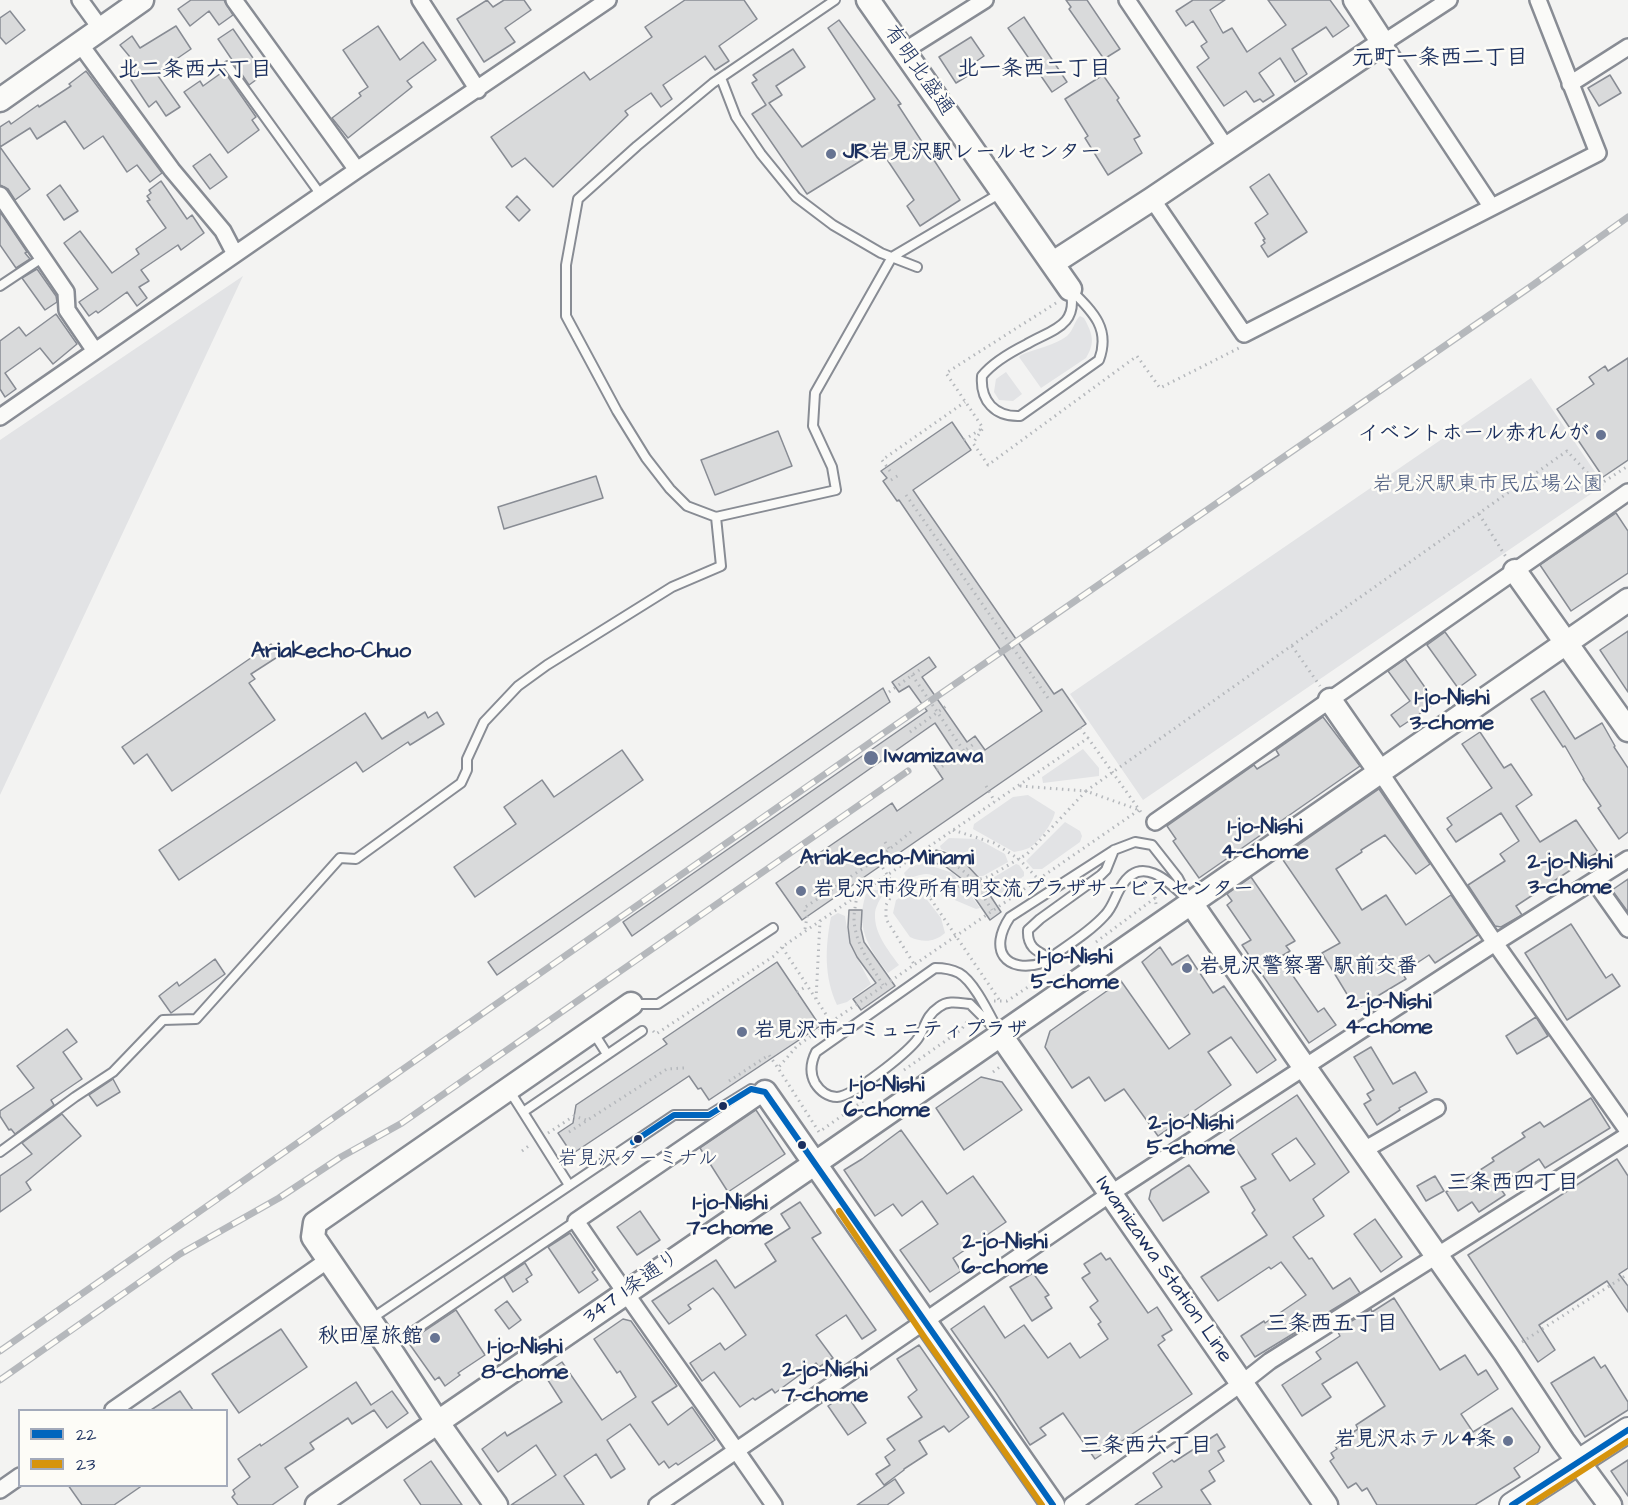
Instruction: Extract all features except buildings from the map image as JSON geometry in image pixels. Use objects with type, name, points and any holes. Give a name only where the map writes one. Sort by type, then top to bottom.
[{"type":"main road","points":[[1512,1505],[1628,1430]]},
{"type":"street","points":[[80,0],[101,29]]},
{"type":"street","points":[[0,100],[142,0]]},
{"type":"street","points":[[234,0],[357,170]]},
{"type":"street","points":[[420,0],[478,90]]},
{"type":"street","points":[[0,417],[608,0]]},
{"type":"street","name":"有明北盛通","points":[[868,0],[1053,263],[1065,295]]},
{"type":"street","points":[[904,51],[985,0]]},
{"type":"street","points":[[1127,0],[1227,149]]},
{"type":"street","points":[[1355,0],[1491,206]]},
{"type":"street","points":[[1053,263],[1449,0]]},
{"type":"street","points":[[1152,199],[1244,334],[1598,153],[1538,0]]},
{"type":"street","points":[[80,44],[172,170],[223,231],[235,254]]},
{"type":"street","points":[[1570,84],[1628,48]]},
{"type":"street","points":[[0,195],[66,292],[67,310],[95,351]]},
{"type":"street","points":[[1150,820],[1330,700],[1628,492]]},
{"type":"street","points":[[1515,571],[1628,730]]},
{"type":"street","name":"347 1条通り","points":[[317,1505],[438,1424],[625,1292],[1628,600]]},
{"type":"street","points":[[1072,1505],[1270,1361],[1628,1133],[1330,700]]},
{"type":"street","points":[[657,1505],[1110,1194],[1628,859]]},
{"type":"street","points":[[1594,881],[1628,929]]},
{"type":"street","points":[[1191,903],[1438,1255],[1563,1441],[1610,1505]]},
{"type":"street","points":[[496,1505],[438,1424],[313,1237],[315,1223],[631,1004]]},
{"type":"street","name":"Iwamizawa Station Line","points":[[1000,1034],[1326,1505]]},
{"type":"street","points":[[774,1505],[576,1221],[765,1092],[1053,1505]]},
{"type":"street","points":[[1364,1150],[1437,1108]]},
{"type":"street","points":[[114,1409],[328,1260]]},
{"type":"street","points":[[0,1490],[18,1477]]},
{"type":"lane","points":[[835,0],[721,78],[637,146],[578,199],[566,276],[566,316],[617,411],[646,458],[670,489],[687,506],[717,518],[836,490],[832,467],[813,426],[814,393],[892,257],[1003,191]]},
{"type":"lane","points":[[228,66],[321,195]]},
{"type":"lane","points":[[721,78],[736,117],[761,154],[796,197],[833,225],[881,253],[916,267]]},
{"type":"lane","points":[[0,286],[42,258]]},
{"type":"lane","points":[[1065,295],[1089,309],[1104,333],[1104,347],[1099,360],[1020,416],[999,413],[992,408],[983,395],[982,376],[999,361],[1029,342],[1050,334],[1063,324],[1073,302],[1065,295]]},
{"type":"lane","points":[[0,1152],[113,1072],[163,1020],[196,1019],[340,858],[356,859],[461,783],[468,770],[467,759],[484,722],[518,686],[547,665],[672,587],[721,567],[717,518]]},
{"type":"lane","points":[[1135,842],[1152,845],[1178,878],[1191,903],[1160,876],[1149,871],[1137,872],[1124,882],[1113,904],[1098,923],[1043,963],[1032,966],[1013,964],[1001,951],[999,939],[1010,917],[1114,850],[1135,842]]},
{"type":"lane","points":[[1050,958],[1034,950],[1028,939],[1029,930],[1040,919],[1101,875],[1106,870],[1114,850]]},
{"type":"lane","points":[[631,1004],[658,1004],[772,927]]},
{"type":"lane","points":[[981,1010],[970,1004],[949,1002],[941,1005],[928,1015],[918,1039],[904,1053],[846,1096],[827,1095],[813,1078],[811,1067],[816,1052],[936,969],[947,968],[962,974],[974,988],[981,1010],[1000,1034]]},
{"type":"lane","points":[[592,1031],[607,1054]]},
{"type":"lane","points":[[523,1112],[642,1031]]},
{"type":"lane","points":[[509,1089],[569,1185]]},
{"type":"lane","points":[[370,1320],[674,1115],[709,1115],[751,1089],[765,1092]]},
{"type":"lane","points":[[389,1348],[576,1221]]},
{"type":"path","points":[[983,428],[946,373],[1065,295]]},
{"type":"path","points":[[983,428],[973,443],[988,465],[1137,356],[1160,388],[1239,348]]},
{"type":"path","points":[[890,471],[882,460],[965,402]]},
{"type":"path","points":[[964,440],[983,428]]},
{"type":"path","points":[[929,896],[990,876],[1019,860],[1046,836],[1086,791],[1567,451],[1599,485],[1628,466]]},
{"type":"path","points":[[891,480],[899,475]]},
{"type":"path","points":[[906,495],[1048,698]]},
{"type":"path","points":[[1479,514],[1515,571]]},
{"type":"path","points":[[1292,646],[1330,700]]},
{"type":"path","points":[[889,692],[922,668]]},
{"type":"path","points":[[912,675],[970,760]]},
{"type":"path","points":[[910,732],[949,705]]},
{"type":"path","points":[[1080,728],[1139,810],[1150,820]]},
{"type":"path","points":[[650,1026],[656,1034],[774,956],[805,929],[1088,738]]},
{"type":"path","points":[[937,770],[974,744]]},
{"type":"path","points":[[986,786],[995,801]]},
{"type":"path","points":[[1018,786],[1086,791],[1139,810]]},
{"type":"path","points":[[778,1068],[797,1046],[1139,810]]},
{"type":"path","points":[[953,830],[994,843],[1019,860],[1038,879]]},
{"type":"path","points":[[805,929],[807,917],[804,908],[877,860],[912,831]]},
{"type":"path","points":[[885,842],[890,850]]},
{"type":"path","points":[[919,853],[943,858],[961,868],[974,882],[993,910]]},
{"type":"path","points":[[877,860],[896,888]]},
{"type":"path","points":[[915,964],[886,919],[886,905],[896,888],[912,885],[922,886],[1000,1001]]},
{"type":"path","points":[[857,895],[854,920],[858,939],[862,952],[884,985]]},
{"type":"path","points":[[1089,946],[1155,898]]},
{"type":"path","points":[[816,999],[820,921]]},
{"type":"path","points":[[782,947],[831,1022]]},
{"type":"path","points":[[904,1071],[961,1030],[968,1019],[981,1010],[995,1001],[1008,1001],[1050,972]]},
{"type":"path","points":[[797,992],[807,986]]},
{"type":"path","points":[[729,1081],[769,1055],[819,1132],[866,1098]]},
{"type":"path","points":[[569,1132],[667,1069],[684,1068]]},
{"type":"path","points":[[522,1151],[574,1116],[586,1120]]},
{"type":"path","points":[[1505,1353],[1628,1274]]},
{"type":"green space","points":[[243,276],[0,795],[0,440]]},
{"type":"green space","points":[[1080,316],[1084,318],[1091,333],[1091,347],[1086,358],[1041,388],[1019,357],[1067,336]]},
{"type":"green space","points":[[1006,372],[1022,394],[1013,401],[999,400],[994,392],[996,379]]},
{"type":"green space","name":"岩見沢駅東市民広場公園","points":[[1531,378],[1604,485],[1143,800],[1070,694]]},
{"type":"green space","points":[[1083,749],[1099,768],[1099,776],[1043,783],[1042,777]]},
{"type":"green space","points":[[1028,795],[1055,812],[1045,832],[1029,848],[1014,852],[973,829],[974,824],[1013,797]]},
{"type":"green space","points":[[1065,822],[1080,831],[1082,836],[1080,842],[1042,869],[1033,869],[1026,861]]},
{"type":"green space","points":[[949,838],[978,839],[1005,854],[1008,862],[983,876],[978,876],[957,856],[941,849],[940,846]]},
{"type":"green space","points":[[922,863],[953,873],[959,881],[949,885],[935,876],[926,874],[906,878],[904,873],[910,867]]},
{"type":"green space","points":[[1016,864],[1024,872],[1024,876],[996,897],[985,885],[986,882]]},
{"type":"green space","points":[[959,887],[967,890],[980,908],[976,909],[950,898],[949,892]]},
{"type":"green space","points":[[873,890],[880,890],[882,896],[875,912],[877,928],[882,941],[899,965],[888,973],[869,945],[863,926],[862,916],[866,894]]},
{"type":"green space","points":[[909,892],[921,892],[941,918],[945,933],[929,941],[910,937],[893,913],[896,900]]},
{"type":"green space","points":[[838,913],[845,916],[851,943],[871,984],[847,1002],[837,1005],[830,984],[827,951],[831,917]]},
{"type":"railway","points":[[0,1351],[878,737],[1628,217]]},
{"type":"railway","points":[[0,1380],[180,1254],[279,1198],[341,1157],[402,1123],[908,771]]},
{"type":"transit line","name":"22","points":[[633,1142],[674,1115],[709,1115],[751,1089],[765,1092],[1053,1505]]},
{"type":"transit line","name":"23","points":[[839,1211],[1042,1505]]},
{"type":"transit line","name":"22","points":[[1512,1505],[1628,1430]]},
{"type":"transit line","name":"23","points":[[1529,1505],[1628,1441]]},
{"type":"place","name":"JR岩見沢駅レールセンター","points":[[831,154]]},
{"type":"place","name":"イベントホール赤れんが","points":[[1601,435]]},
{"type":"place","name":"Iwamizawa","points":[[871,758]]},
{"type":"place","name":"岩見沢市役所有明交流プラザサービスセンター","points":[[801,891]]},
{"type":"place","name":"岩見沢警察署 駅前交番","points":[[1187,968]]},
{"type":"place","name":"岩見沢市コミュニティプラザ","points":[[742,1032]]},
{"type":"place","name":"岩見沢ターミナル","points":[[638,1139]]},
{"type":"place","name":"秋田屋旅館","points":[[435,1338]]},
{"type":"place","name":"岩見沢ホテル4条","points":[[1508,1441]]},
{"type":"district","name":"元町一条西二丁目","points":[[1440,59]]},
{"type":"district","name":"北一条西二丁目","points":[[1034,70]]},
{"type":"district","name":"北二条西六丁目","points":[[195,71]]},
{"type":"district","name":"Ariakecho-Chuo","points":[[331,652]]},
{"type":"district","name":"1-jo-Nishi 3-chome","points":[[1452,712]]},
{"type":"district","name":"1-jo-Nishi 4-chome","points":[[1265,840]]},
{"type":"district","name":"Ariakecho-Minami","points":[[887,859]]},
{"type":"district","name":"2-jo-Nishi 3-chome","points":[[1570,876]]},
{"type":"district","name":"1-jo-Nishi 5-chome","points":[[1075,970]]},
{"type":"district","name":"2-jo-Nishi 4-chome","points":[[1389,1016]]},
{"type":"district","name":"1-jo-Nishi 6-chome","points":[[887,1098]]},
{"type":"district","name":"2-jo-Nishi 5-chome","points":[[1191,1136]]},
{"type":"district","name":"三条西四丁目","points":[[1513,1184]]},
{"type":"district","name":"1-jo-Nishi 7-chome","points":[[730,1216]]},
{"type":"district","name":"2-jo-Nishi 6-chome","points":[[1005,1256]]},
{"type":"district","name":"三条西五丁目","points":[[1332,1325]]},
{"type":"district","name":"1-jo-Nishi 8-chome","points":[[525,1360]]},
{"type":"district","name":"2-jo-Nishi 7-chome","points":[[825,1384]]},
{"type":"district","name":"三条西六丁目","points":[[1146,1447]]}]
